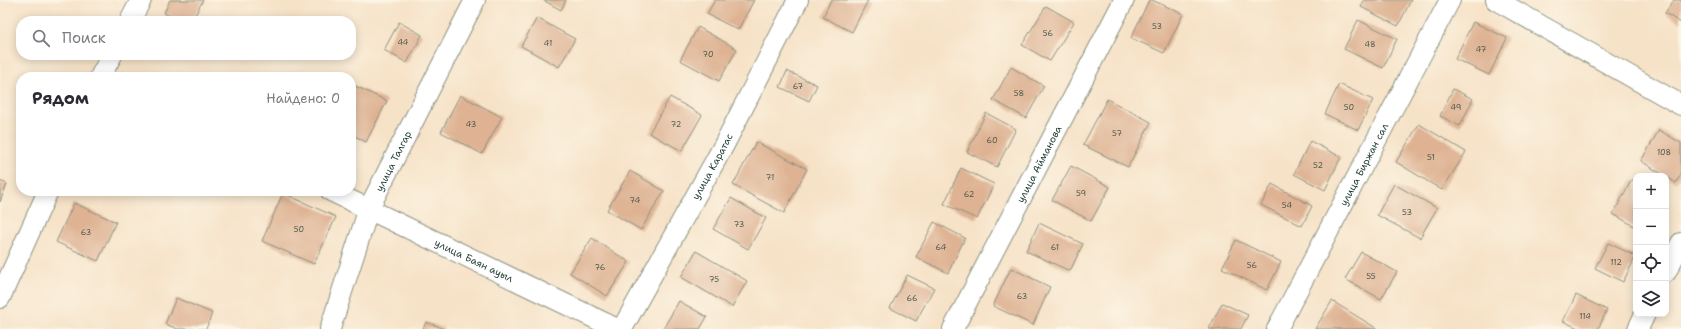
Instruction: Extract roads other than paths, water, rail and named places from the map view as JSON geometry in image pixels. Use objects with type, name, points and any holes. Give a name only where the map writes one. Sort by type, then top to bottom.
[{"type":"street","points":[[133,16],[141,0]]},
{"type":"street","name":"улица Талгар","points":[[330,329],[369,208],[475,0]]},
{"type":"street","name":"улица Каратас","points":[[622,329],[724,145],[798,0]]},
{"type":"street","name":"улица Айманова","points":[[953,329],[1124,0]]},
{"type":"street","name":"улица Биржан сал","points":[[1277,329],[1450,0]]},
{"type":"street","points":[[1496,0],[1681,105]]},
{"type":"street","points":[[103,72],[109,60]]},
{"type":"street","points":[[0,298],[46,196]]},
{"type":"street","name":"улица Баян ауыл","points":[[342,196],[617,329]]},
{"type":"street","points":[[1669,266],[1681,243]]},
{"type":"street","points":[[1638,329],[1644,317]]}]
